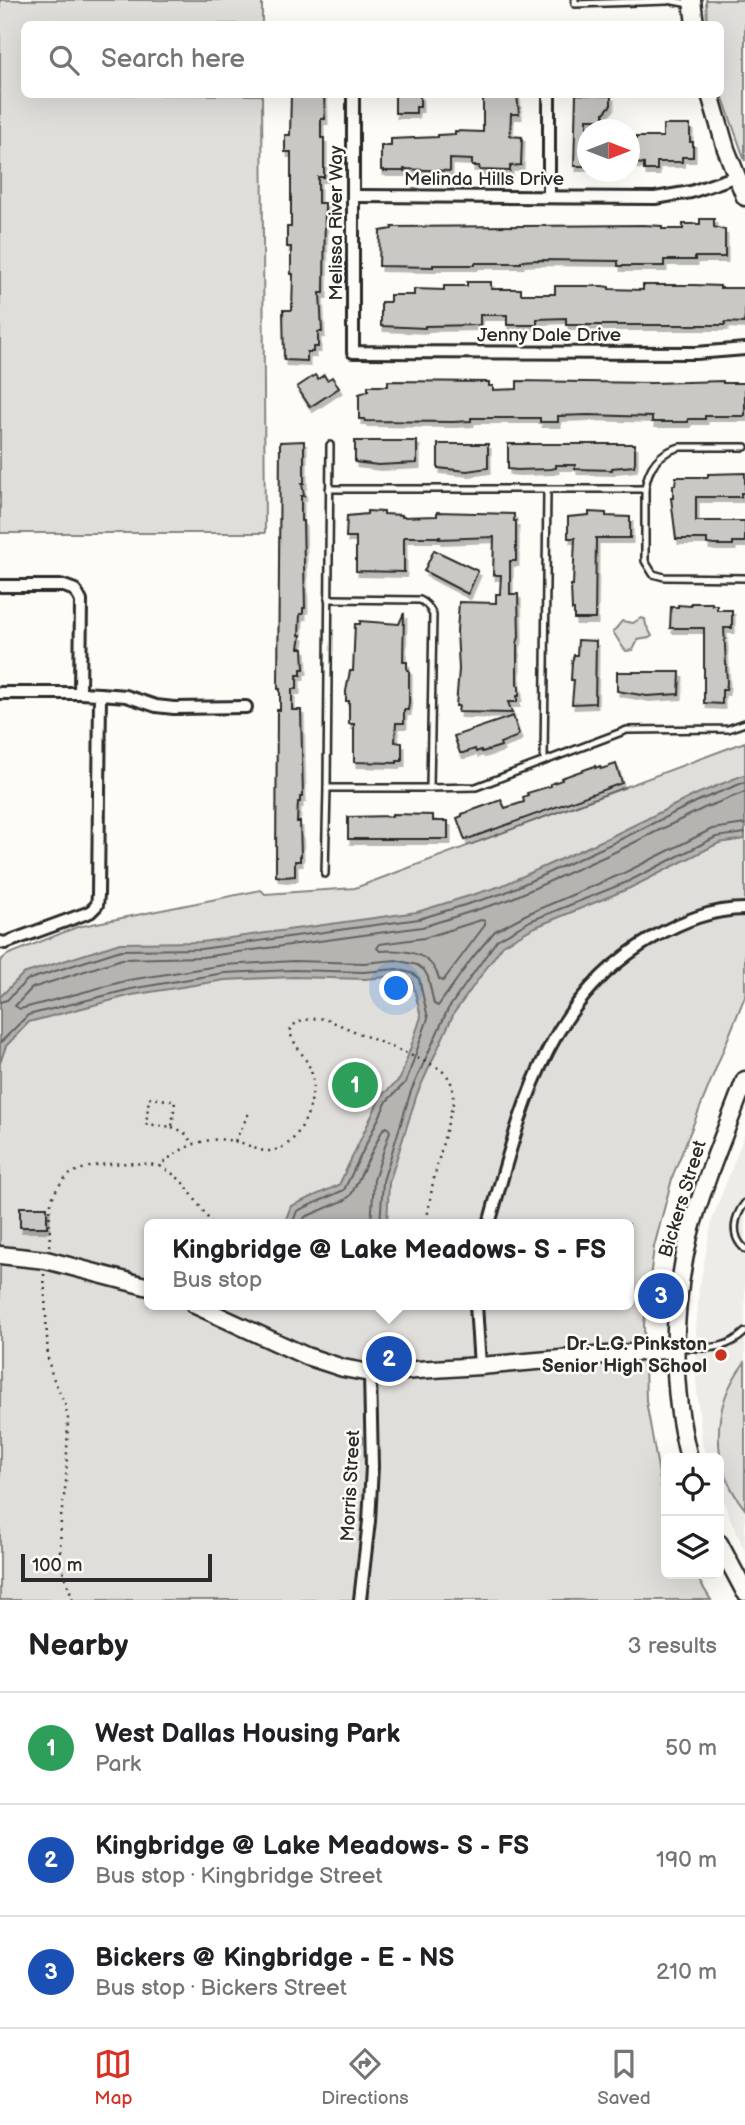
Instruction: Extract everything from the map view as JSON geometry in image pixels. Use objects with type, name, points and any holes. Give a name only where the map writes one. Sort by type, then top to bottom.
[{"type":"street","points":[[693,3],[695,21]]},
{"type":"street","name":"Melissa River Way","points":[[353,98],[353,352]]},
{"type":"street","points":[[549,98],[549,197]]},
{"type":"street","points":[[711,98],[745,197]]},
{"type":"street","name":"Melinda Hills Drive","points":[[353,196],[655,198],[691,192],[737,177]]},
{"type":"street","name":"Jenny Dale Drive","points":[[353,352],[696,353],[745,349]]},
{"type":"street","points":[[0,586],[64,586],[75,590],[81,601],[80,693]]},
{"type":"street","points":[[0,693],[126,696],[156,706],[174,708],[246,707]]},
{"type":"street","points":[[0,942],[5,943],[90,912],[97,905],[100,694]]},
{"type":"street","points":[[490,1219],[529,1089],[552,1043],[585,996],[612,967],[642,944],[673,927],[709,913],[745,909]]},
{"type":"street","name":"Bickers Street","points":[[689,1453],[680,1410],[677,1315],[690,1236],[704,1189],[745,1080]]},
{"type":"street","points":[[0,1255],[46,1260],[144,1285]]},
{"type":"street","points":[[206,1310],[306,1356],[370,1373],[676,1349]]},
{"type":"street","points":[[476,1310],[480,1366]]},
{"type":"street","name":"Morris Street","points":[[360,1600],[372,1466],[370,1373]]},
{"type":"street","points":[[724,1552],[745,1592]]},
{"type":"lane","points":[[575,0],[575,4],[668,0],[693,3]]},
{"type":"lane","points":[[326,874],[330,445]]},
{"type":"lane","points":[[745,447],[680,447],[669,450],[662,454],[651,468],[645,489],[645,561],[653,574],[664,578],[745,578]]},
{"type":"lane","points":[[329,489],[645,489]]},
{"type":"lane","points":[[544,760],[547,490]]},
{"type":"lane","points":[[328,599],[419,600],[424,601],[431,609],[430,788]]},
{"type":"lane","points":[[327,788],[476,787],[627,730],[728,729],[745,723]]},
{"type":"lane","points":[[745,1203],[735,1219],[738,1243],[745,1249]]},
{"type":"lane","points":[[676,1349],[723,1346],[733,1343],[745,1332]]},
{"type":"path","points":[[160,1166],[180,1149],[211,1140],[235,1141],[263,1151],[272,1151],[287,1144],[297,1134],[311,1102],[313,1090],[309,1066],[290,1032],[292,1026],[300,1021],[326,1019],[431,1064],[447,1075],[454,1091],[453,1103],[433,1182],[427,1219]]},
{"type":"path","points":[[172,1127],[175,1101],[149,1098],[146,1124],[179,1129],[192,1144]]},
{"type":"path","points":[[235,1141],[250,1111]]},
{"type":"path","points":[[73,1600],[62,1570],[60,1552],[68,1419],[48,1359],[44,1291],[51,1204],[57,1189],[68,1176],[93,1167],[149,1163],[176,1176],[209,1219]]},
{"type":"shaded area","points":[[0,0],[262,0],[262,21],[21,21],[21,98],[262,98],[265,533],[0,533]]},
{"type":"shaded area","points":[[706,0],[745,0],[745,161],[723,98],[724,21],[707,21]]},
{"type":"shaded area","points":[[641,618],[645,619],[652,636],[638,640],[633,650],[626,651],[613,632],[622,621],[633,623]]},
{"type":"shaded area","points":[[745,742],[745,996],[673,1175],[654,1247],[644,1324],[646,1401],[661,1486],[661,1579],[698,1579],[711,1600],[0,1600],[0,961],[7,955],[77,927],[261,890],[265,894],[355,888]]},
{"type":"shaded area","name":"Dr. L.G. Pinkston Senior High School","points":[[745,1133],[745,1551],[724,1502],[724,1453],[705,1453],[702,1443],[696,1380],[696,1330],[699,1289],[712,1220]]},
{"type":"shaded area","points":[[745,1362],[745,1509],[725,1474],[724,1453],[720,1453],[720,1417],[725,1397]]},
{"type":"water","points":[[745,776],[745,839],[719,843],[630,888],[533,928],[503,945],[454,1013],[417,1094],[389,1183],[387,1219],[286,1219],[291,1206],[339,1185],[381,1096],[400,1079],[421,1017],[412,980],[397,976],[365,979],[294,977],[225,980],[132,995],[29,1022],[6,1046],[0,1063],[0,997],[23,974],[120,943],[201,942],[417,912],[501,886],[697,794]]},
{"type":"building","points":[[291,98],[324,98],[325,119],[321,119],[324,177],[318,177],[318,203],[325,203],[324,293],[320,293],[322,332],[318,332],[318,347],[313,347],[313,352],[307,352],[307,361],[284,360],[283,310],[292,310],[293,274],[291,247],[287,247],[287,227],[291,227],[291,152],[285,152],[285,135],[290,135]]},
{"type":"building","points":[[395,98],[420,98],[420,107],[416,107],[416,113],[395,113]]},
{"type":"building","points":[[483,98],[517,98],[519,114],[511,114],[510,136],[522,137],[521,165],[510,166],[510,171],[480,170],[479,166],[472,166],[472,160],[450,159],[450,171],[381,170],[381,146],[391,146],[391,139],[438,137],[455,134],[455,131],[483,132]]},
{"type":"building","points":[[576,98],[611,98],[611,105],[604,113],[604,119],[577,119],[577,166],[574,166]]},
{"type":"building","points":[[663,125],[690,125],[693,157],[682,157],[682,162],[657,162],[657,170],[644,170],[644,164],[640,164],[640,137],[663,137]]},
{"type":"building","points":[[700,219],[714,219],[714,227],[725,230],[725,257],[664,260],[664,266],[618,266],[618,261],[538,260],[433,267],[379,266],[380,231],[392,227],[643,225],[683,229],[683,224],[700,224]]},
{"type":"building","points":[[467,282],[491,282],[491,289],[521,289],[521,294],[555,294],[555,286],[602,286],[609,289],[643,290],[643,285],[745,288],[745,316],[744,323],[725,322],[725,325],[566,325],[566,318],[537,319],[537,325],[507,325],[507,315],[480,315],[480,325],[425,328],[381,326],[381,302],[390,302],[390,295],[414,295],[414,289],[444,290],[444,286],[467,286]]},
{"type":"building","points":[[315,375],[318,379],[324,375],[327,380],[332,377],[339,388],[310,407],[297,387]]},
{"type":"building","points":[[388,381],[489,382],[493,390],[517,389],[517,381],[745,383],[745,416],[705,416],[705,419],[688,419],[688,422],[652,422],[652,417],[588,415],[558,416],[558,422],[540,422],[540,418],[471,418],[471,421],[453,422],[359,419],[359,394],[368,391],[368,386],[388,386]]},
{"type":"building","points":[[304,441],[301,521],[305,608],[303,614],[300,614],[299,648],[303,648],[304,669],[301,669],[301,675],[297,675],[297,689],[292,689],[292,710],[301,710],[303,797],[300,797],[298,802],[297,822],[300,822],[301,856],[300,861],[295,861],[295,876],[284,877],[276,876],[277,710],[280,710],[280,442]]},
{"type":"building","points":[[355,441],[417,441],[417,463],[378,465],[355,462]]},
{"type":"building","points":[[438,444],[488,444],[488,468],[467,471],[438,468]]},
{"type":"building","points":[[508,444],[635,444],[635,462],[634,466],[612,470],[575,469],[575,465],[556,465],[556,468],[551,469],[508,469]]},
{"type":"building","points":[[745,473],[745,493],[741,493],[741,497],[696,497],[696,521],[745,521],[745,542],[714,545],[707,544],[707,539],[676,539],[671,498],[676,477]]},
{"type":"building","points":[[367,511],[402,517],[437,516],[437,512],[514,514],[516,561],[510,561],[510,594],[518,594],[519,696],[517,702],[508,702],[512,713],[458,712],[459,706],[456,706],[459,602],[496,603],[496,594],[500,594],[501,575],[493,575],[494,537],[404,537],[404,572],[356,571],[356,537],[346,537],[347,516],[367,514]]},
{"type":"building","points":[[589,512],[630,517],[630,538],[596,538],[595,619],[574,619],[571,585],[575,538],[568,538],[568,517],[589,515]]},
{"type":"building","points":[[434,550],[478,571],[468,594],[424,571]]},
{"type":"building","points":[[691,603],[712,603],[717,605],[717,610],[732,610],[732,628],[724,628],[727,683],[726,690],[722,690],[722,704],[704,703],[704,628],[670,628],[671,607],[691,606]]},
{"type":"building","points":[[404,613],[403,662],[407,662],[409,670],[409,703],[408,710],[404,710],[404,723],[396,723],[395,742],[402,743],[402,761],[354,762],[354,724],[349,724],[346,691],[350,671],[353,671],[355,624],[360,624],[360,621],[399,624]]},
{"type":"building","points":[[578,640],[596,641],[595,703],[572,704],[572,662],[574,655],[577,655]]},
{"type":"building","points":[[617,672],[680,672],[679,694],[647,696],[617,691]]},
{"type":"building","points":[[513,716],[519,734],[516,737],[500,743],[501,746],[482,752],[476,752],[475,749],[460,753],[454,736]]},
{"type":"building","points":[[616,764],[622,783],[465,840],[457,818],[462,814],[501,800],[505,808],[524,802],[523,797],[528,795],[527,793],[551,786],[550,784],[562,780],[561,778],[595,766],[600,766],[601,769]]},
{"type":"building","points":[[433,815],[433,821],[448,821],[448,839],[348,839],[348,817]]},
{"type":"building","points":[[20,1207],[47,1207],[47,1227],[20,1227]]},
{"type":"place","name":"West Dallas Housing Park","points":[[355,1085]]},
{"type":"place","name":"Bickers @ Kingbridge - E - NS","points":[[661,1296]]},
{"type":"place","name":"Dr. L.G. Pinkston Senior High School","points":[[721,1355]]},
{"type":"place","name":"Kingbridge @ Lake Meadows- S - FS","points":[[389,1359]]}]
